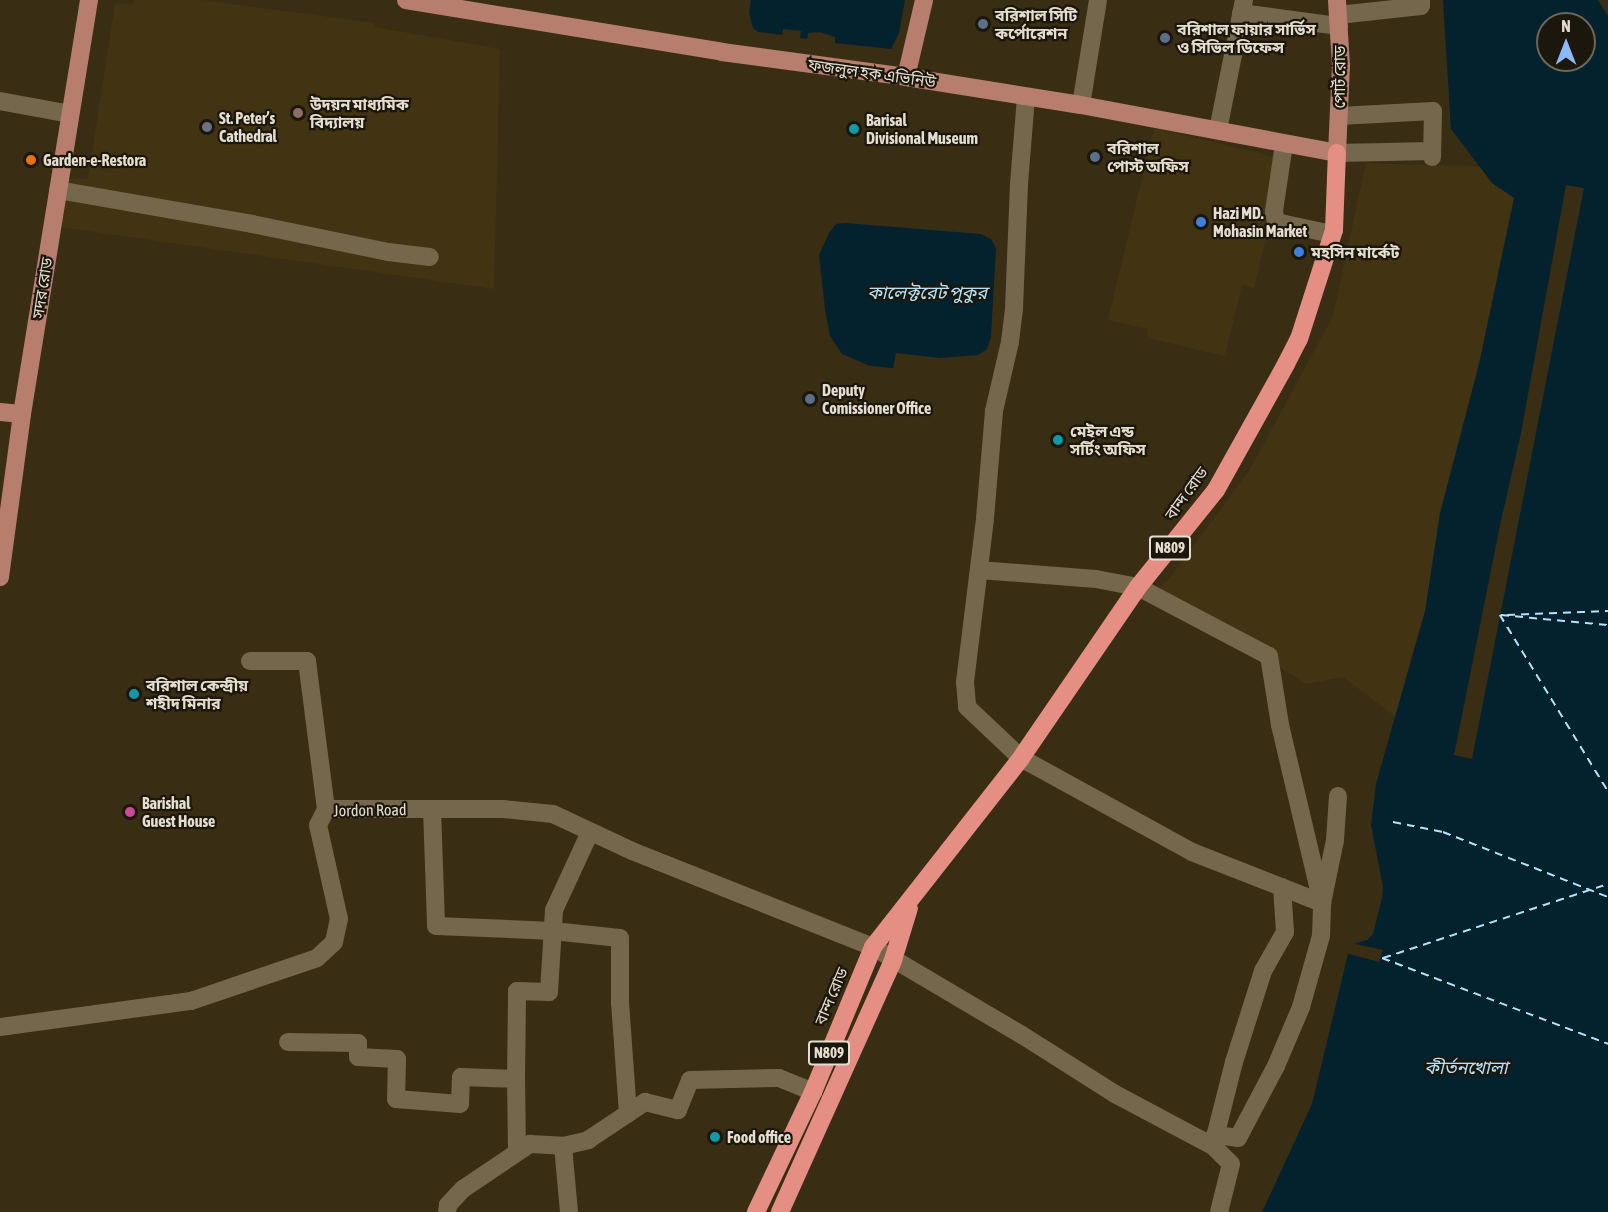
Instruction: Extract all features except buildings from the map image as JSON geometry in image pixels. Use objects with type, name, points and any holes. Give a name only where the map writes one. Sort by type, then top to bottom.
[{"type":"highway","name":"বান্দ রোড","points":[[756,1212],[813,1092],[873,947],[1021,758],[1138,587],[1216,490],[1286,364],[1299,339],[1332,234],[1337,153]]},
{"type":"highway","name":"বান্দ রোড","points":[[780,1212],[893,960],[911,901]]},
{"type":"main road","name":"সদর রোড","points":[[0,577],[22,414],[89,0]]},
{"type":"main road","name":"ফজলুল হক এভিনিউ","points":[[406,0],[722,52],[906,77],[1081,105],[1337,153]]},
{"type":"main road","points":[[906,77],[924,0]]},
{"type":"main road","name":"পোর্ট রোড","points":[[1337,153],[1338,14]]},
{"type":"main road","points":[[0,412],[22,414]]},
{"type":"street","points":[[1081,105],[1098,0]]},
{"type":"street","points":[[1218,130],[1242,7],[1338,14],[1421,6],[1421,0]]},
{"type":"street","points":[[1026,97],[1019,184],[1014,309],[1010,342],[994,411],[979,570],[965,682],[967,706],[1021,758],[1192,852],[1322,903]]},
{"type":"street","points":[[0,101],[70,114]]},
{"type":"street","points":[[1337,153],[1432,154],[1433,111],[1339,116]]},
{"type":"street","points":[[1284,144],[1274,211],[1276,222],[1332,234]]},
{"type":"street","points":[[58,190],[252,224],[388,252],[430,257]]},
{"type":"street","points":[[979,570],[1096,579],[1138,587],[1269,656],[1281,725],[1322,903]]},
{"type":"street","points":[[250,661],[307,661],[326,809]]},
{"type":"street","points":[[1214,1141],[1238,1138],[1276,1066],[1301,1007],[1321,936],[1322,903],[1335,840],[1338,796]]},
{"type":"street","name":"Jordon Road","points":[[0,1027],[191,1001],[317,958],[334,942],[339,919],[318,825],[326,809],[503,809],[553,814],[632,851],[873,947],[1022,1035],[1115,1094],[1214,1141]]},
{"type":"street","points":[[432,809],[436,926],[553,931],[620,938],[620,1002],[627,1113]]},
{"type":"street","points":[[517,1152],[517,990],[549,992],[554,910],[590,832]]},
{"type":"street","points":[[1214,1141],[1234,1062],[1263,971],[1285,932],[1282,887]]},
{"type":"street","points":[[288,1042],[358,1043],[358,1057],[397,1059],[396,1099],[460,1104],[461,1077],[516,1079]]},
{"type":"street","points":[[447,1212],[448,1205],[463,1189],[530,1144],[563,1146],[588,1140],[645,1102],[678,1110],[690,1080],[779,1078],[813,1092]]},
{"type":"street","points":[[1214,1141],[1231,1164],[1219,1212]]},
{"type":"street","points":[[563,1146],[569,1212]]},
{"type":"shaded area","name":"উদয়ন মাধ্যমিক বিদ্যালয়","points":[[134,0],[202,0],[375,23],[375,27],[500,49],[494,289],[60,227],[67,178],[88,179],[115,3],[133,5]]},
{"type":"shaded area","name":"Hazi MD. Mohasin Market","points":[[1154,128],[1285,159],[1254,288],[1242,285],[1225,356],[1147,338],[1148,329],[1108,320]]},
{"type":"shaded area","points":[[1366,163],[1520,168],[1462,767],[1343,677],[1306,684],[1221,628],[1153,592],[1169,579],[1250,469],[1333,316]]},
{"type":"water","points":[[751,0],[905,0],[899,33],[891,49],[835,43],[835,37],[820,32],[808,33],[807,39],[800,38],[801,31],[783,29],[782,35],[758,32],[753,28],[749,13]]},
{"type":"water","name":"কীর্তনখোলা","points":[[1443,0],[1598,0],[1608,16],[1608,1212],[1262,1212],[1312,1104],[1348,954],[1353,944],[1367,940],[1373,934],[1382,898],[1383,887],[1371,825],[1376,784],[1425,611],[1440,513],[1479,364],[1514,198],[1492,183],[1451,129]]},
{"type":"water","name":"কালেক্টরেট পুকুর","points":[[836,224],[981,234],[991,239],[996,248],[991,337],[987,349],[978,355],[940,358],[896,353],[893,368],[870,366],[842,354],[830,336],[819,255],[829,233]]},
{"type":"pier","points":[[1566,185],[1584,188],[1472,759],[1454,755],[1500,525],[1521,433]]},
{"type":"pier","points":[[1351,943],[1383,950],[1379,962],[1345,953]]},
{"type":"ferry route","points":[[1507,615],[1608,611]]},
{"type":"ferry route","points":[[1500,615],[1608,791]]},
{"type":"ferry route","points":[[1501,615],[1608,625]]},
{"type":"ferry route","points":[[1393,822],[1443,832],[1608,897]]},
{"type":"ferry route","points":[[1383,958],[1608,884]]},
{"type":"ferry route","points":[[1382,958],[1608,1044]]},
{"type":"place","name":"বরিশাল সিটি কর্পোরেশন","points":[[983,24]]},
{"type":"place","name":"বরিশাল ফায়ার সার্ভিস ও সিভিল ডিফেন্স","points":[[1165,38]]},
{"type":"place","name":"উদয়ন মাধ্যমিক বিদ্যালয়","points":[[298,113]]},
{"type":"place","name":"St. Peter’s Cathedral","points":[[207,127]]},
{"type":"place","name":"Barisal Divisional Museum","points":[[854,129]]},
{"type":"place","name":"বরিশাল পোস্ট অফিস","points":[[1095,157]]},
{"type":"place","name":"Garden-e-Restora","points":[[31,160]]},
{"type":"place","name":"Hazi MD. Mohasin Market","points":[[1201,222]]},
{"type":"place","name":"মহসিন মার্কেট","points":[[1299,252]]},
{"type":"place","name":"Deputy Comissioner Office","points":[[810,399]]},
{"type":"place","name":"মেইল এন্ড সর্টিং অফিস","points":[[1058,440]]},
{"type":"place","name":"বরিশাল কেন্দ্রীয় শহীদ মিনার","points":[[134,694]]},
{"type":"place","name":"Barishal Guest House","points":[[130,812]]},
{"type":"place","name":"Food office","points":[[715,1137]]}]
